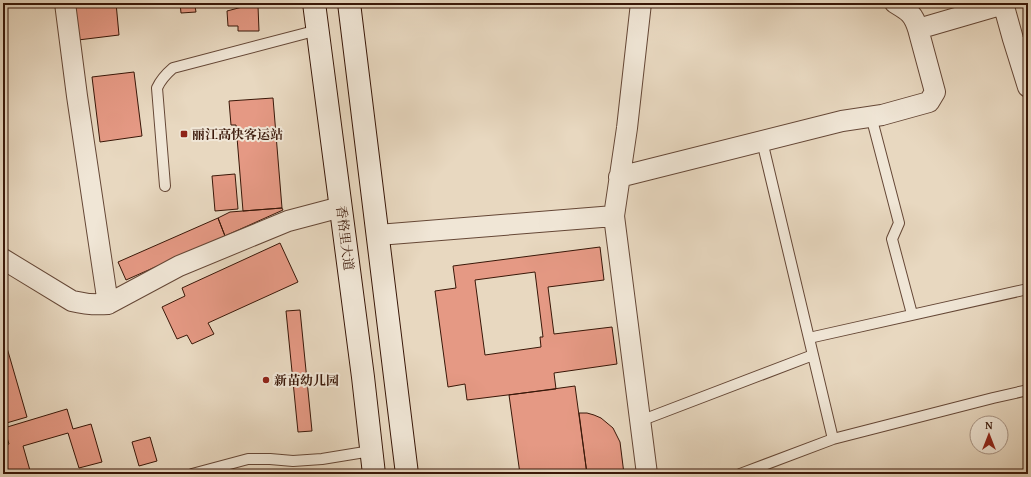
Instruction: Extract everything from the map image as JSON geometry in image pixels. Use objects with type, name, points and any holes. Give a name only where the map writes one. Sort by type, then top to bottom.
[{"type":"main road","name":"香格里大道","points":[[314,3],[374,474]]},
{"type":"main road","points":[[349,3],[407,474]]},
{"type":"street","points":[[65,3],[77,96],[108,304]]},
{"type":"street","points":[[641,3],[627,128],[614,216],[647,474]]},
{"type":"street","points":[[620,177],[842,121],[882,115],[929,102],[935,92],[918,29],[914,18],[907,11],[894,3]]},
{"type":"street","points":[[918,29],[1004,3],[1013,39],[1028,87]]},
{"type":"street","points":[[3,259],[72,301],[96,305],[108,304],[179,266],[288,221],[341,207]]},
{"type":"street","points":[[378,235],[614,216]]},
{"type":"lane","points":[[165,186],[157,88],[164,77],[173,68],[318,30]]},
{"type":"lane","points":[[871,116],[900,223],[892,238],[912,314]]},
{"type":"lane","points":[[762,141],[833,439]]},
{"type":"lane","points":[[809,338],[1028,288]]},
{"type":"lane","points":[[640,421],[813,355]]},
{"type":"lane","points":[[740,474],[833,439],[1028,390]]},
{"type":"lane","points":[[192,474],[248,459],[293,461],[322,459],[371,451]]},
{"type":"building","points":[[74,3],[116,3],[119,35],[78,40]]},
{"type":"building","points":[[180,3],[224,3],[195,6],[196,12],[181,13]]},
{"type":"building","points":[[246,6],[258,6],[259,31],[238,31],[238,26],[228,26],[227,11]]},
{"type":"building","points":[[134,72],[142,136],[100,142],[92,77]]},
{"type":"building","points":[[273,98],[282,208],[243,211],[236,125],[231,125],[229,101]]},
{"type":"building","points":[[235,174],[238,209],[215,211],[212,176]]},
{"type":"building","points":[[282,208],[283,210],[225,236],[218,218],[230,212]]},
{"type":"building","points":[[218,218],[225,236],[126,280],[118,262]]},
{"type":"building","points":[[280,243],[298,282],[208,323],[214,334],[192,344],[187,335],[177,339],[162,307],[185,296],[182,288]]},
{"type":"building","points":[[600,247],[604,280],[548,287],[554,334],[612,327],[617,364],[554,373],[556,389],[467,400],[465,384],[448,387],[435,291],[456,288],[453,266]],"holes":[[[535,272],[543,337],[540,337],[541,347],[485,355],[475,280]]]},
{"type":"building","points":[[300,310],[312,431],[298,432],[286,311]]},
{"type":"building","points":[[3,334],[27,417],[3,424]]},
{"type":"building","points":[[575,386],[587,474],[520,474],[509,395]]},
{"type":"building","points":[[67,409],[73,429],[91,424],[102,462],[79,468],[68,433],[23,446],[31,474],[3,474],[3,446],[9,444],[4,428]]},
{"type":"building","points":[[579,413],[587,413],[601,418],[613,428],[620,442],[624,474],[587,474]]},
{"type":"building","points":[[150,437],[157,461],[139,466],[132,442]]},
{"type":"building","points":[[113,471],[114,474],[101,474]]},
{"type":"place","name":"丽江高快客运站","points":[[184,134]]},
{"type":"place","name":"新苗幼儿园","points":[[266,380]]}]
